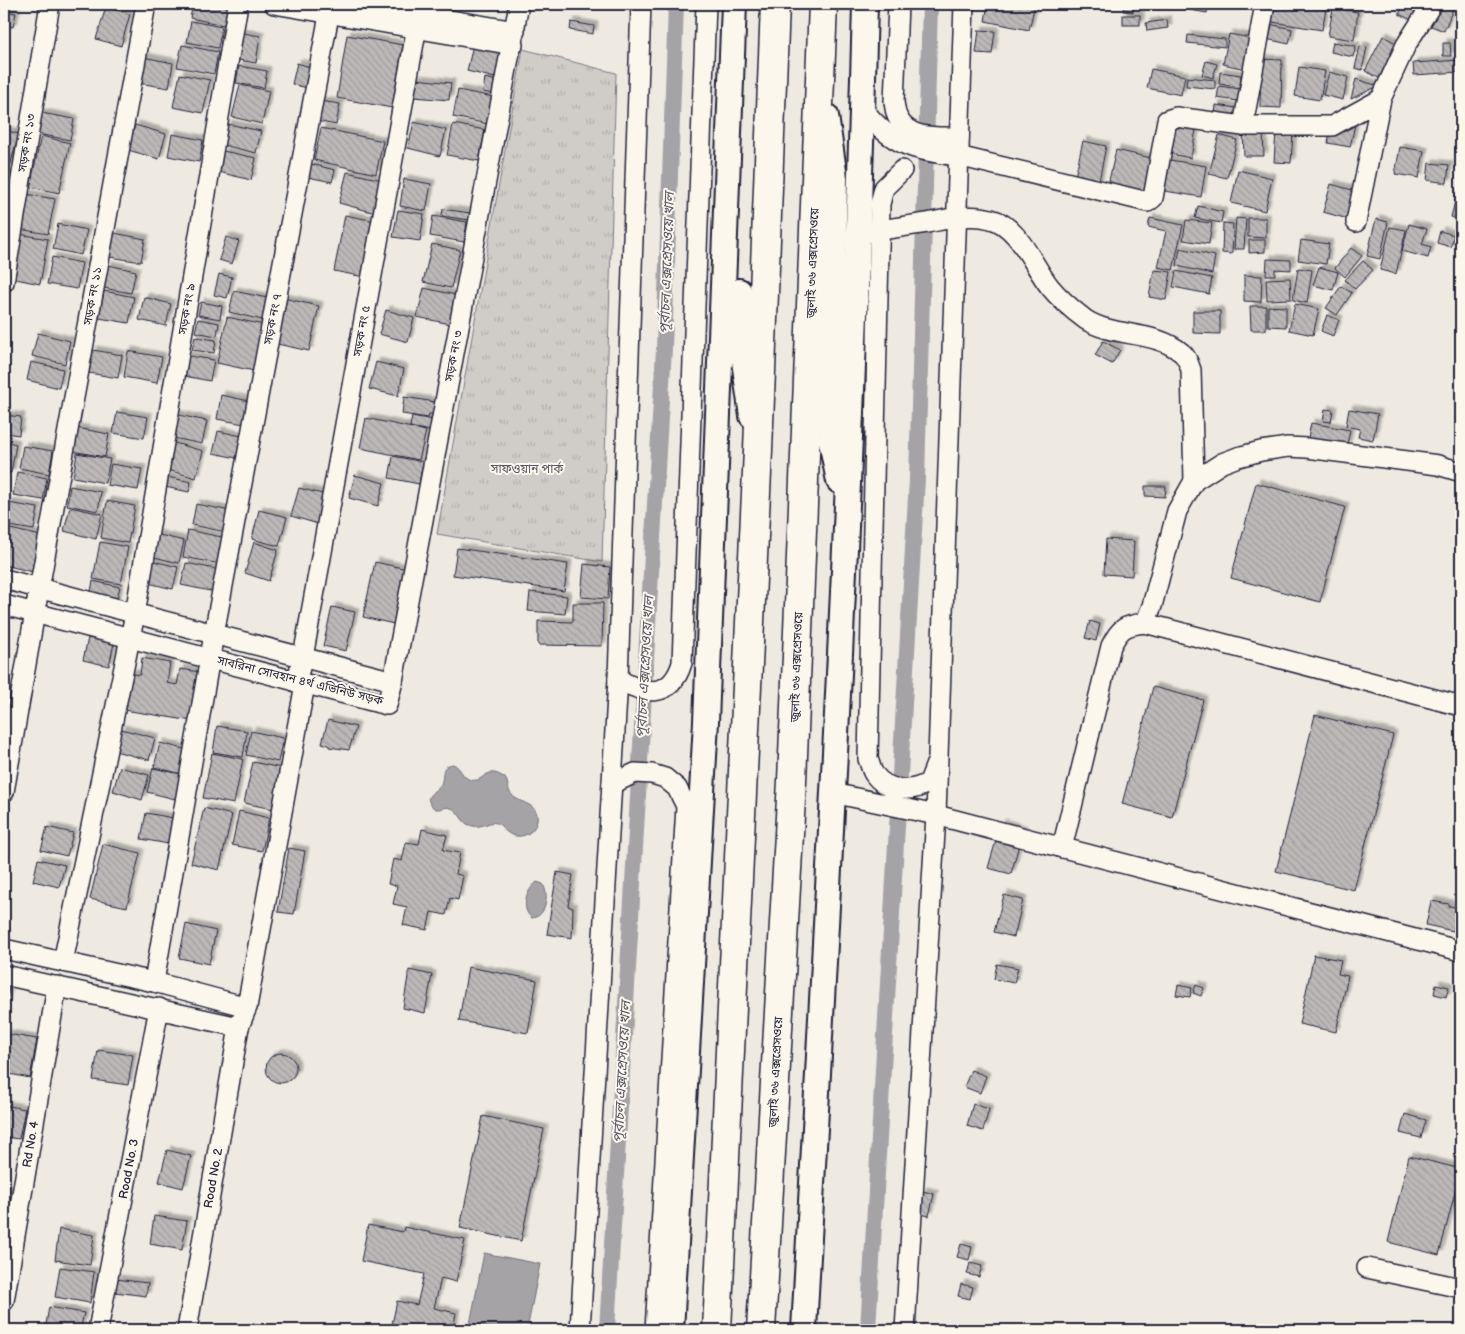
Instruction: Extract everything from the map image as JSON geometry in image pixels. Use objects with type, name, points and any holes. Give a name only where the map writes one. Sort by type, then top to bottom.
[{"type":"highway","points":[[717,1330],[758,450],[774,4]]},
{"type":"highway","name":"জুলাই ৩৬ এক্সপ্রেসওয়ে","points":[[762,1330],[793,771],[823,4]]},
{"type":"main road","points":[[671,1330],[706,722],[734,4]]},
{"type":"main road","points":[[804,1330],[847,505],[863,110],[865,4]]},
{"type":"main road","points":[[821,84],[835,178],[832,441],[837,472],[847,505]]},
{"type":"main road","points":[[731,113],[738,150],[741,216],[739,326],[758,450]]},
{"type":"street","name":"সড়ক নং ১৩","points":[[4,282],[50,4]]},
{"type":"street","name":"সড়ক নং ১১","points":[[4,792],[39,589],[146,4]]},
{"type":"street","name":"সড়ক নং ৯","points":[[63,962],[135,614],[238,4]]},
{"type":"street","points":[[274,4],[419,16]]},
{"type":"street","points":[[355,4],[419,16],[514,38]]},
{"type":"street","name":"সড়ক নং ৩","points":[[393,681],[519,4]]},
{"type":"street","points":[[580,1330],[618,679],[641,4]]},
{"type":"street","points":[[618,679],[632,687],[652,692],[667,688],[678,676],[682,663],[706,4]]},
{"type":"street","points":[[898,4],[894,102],[897,117],[907,129],[921,136],[959,137]]},
{"type":"street","points":[[905,1330],[936,815],[964,4]]},
{"type":"street","points":[[1243,126],[1265,4]]},
{"type":"street","points":[[1356,222],[1381,100],[1406,45],[1432,4]]},
{"type":"street","name":"সড়ক নং ৭","points":[[154,982],[214,634],[330,9]]},
{"type":"street","name":"সড়ক নং ৫","points":[[301,683],[303,657],[419,16]]},
{"type":"street","points":[[863,110],[882,132],[903,144],[929,153],[958,156],[1148,202],[1153,198],[1168,120],[1176,117],[1243,126],[1332,126],[1381,100]]},
{"type":"street","points":[[859,204],[870,185],[882,170],[901,157],[929,153]]},
{"type":"street","points":[[902,170],[884,188],[880,204],[868,759],[874,774],[884,782],[896,788],[911,790],[929,782],[938,759]]},
{"type":"street","points":[[858,233],[975,216],[993,219],[1009,230],[1027,250],[1050,286],[1087,320],[1110,329],[1146,337],[1170,345],[1184,354],[1191,370],[1194,482]]},
{"type":"street","points":[[1145,623],[1152,606],[1177,511],[1194,482],[1222,463],[1261,451],[1288,447],[1438,465],[1461,472]]},
{"type":"street","name":"সাবরিনা সোবহান ৪র্থ এভিনিউ সড়ক","points":[[4,580],[393,681],[387,705],[4,605]]},
{"type":"street","points":[[1062,848],[1111,646],[1118,633],[1130,624],[1145,623],[1461,706]]},
{"type":"street","name":"Road No. 2","points":[[187,1330],[239,1027],[247,1008],[301,683]]},
{"type":"street","points":[[612,784],[635,773],[652,774],[665,778],[677,788],[686,806],[655,1330]]},
{"type":"street","points":[[833,793],[936,815],[1461,951]]},
{"type":"street","points":[[4,949],[154,982],[247,1008]]},
{"type":"street","points":[[4,975],[239,1027]]},
{"type":"street","name":"Rd No. 4","points":[[4,1302],[57,986]]},
{"type":"street","name":"Road No. 3","points":[[98,1330],[159,1008]]},
{"type":"street","points":[[1367,1268],[1461,1288]]},
{"type":"green space","name":"সাফওয়ান পার্ক","points":[[523,49],[616,73],[602,562],[437,534]]},
{"type":"shaded area","points":[[453,764],[471,780],[479,779],[489,773],[498,774],[505,778],[512,795],[529,805],[536,812],[537,817],[534,828],[528,834],[516,836],[508,833],[497,823],[472,826],[467,824],[453,809],[448,807],[433,808],[429,798],[441,784],[444,769]]},
{"type":"shaded area","points":[[537,882],[543,884],[546,899],[544,909],[532,918],[528,914],[525,905],[527,895]]},
{"type":"shaded area","points":[[484,1253],[540,1264],[527,1330],[501,1330],[470,1324]]},
{"type":"building","points":[[193,4],[228,4],[224,25],[190,18]]},
{"type":"building","points":[[988,4],[1035,4],[1029,30],[985,21]]},
{"type":"building","points":[[1124,4],[1134,4],[1133,12],[1123,11]]},
{"type":"building","points":[[1174,4],[1209,4],[1207,13],[1173,7]]},
{"type":"building","points":[[1269,4],[1297,4],[1326,9],[1322,30],[1266,21]]},
{"type":"building","points":[[1404,4],[1422,4],[1414,21],[1399,14]]},
{"type":"building","points":[[1440,4],[1455,4],[1444,31],[1431,26]]},
{"type":"building","points":[[106,7],[130,14],[121,46],[96,39]]},
{"type":"building","points":[[1333,8],[1358,12],[1354,40],[1328,36]]},
{"type":"building","points":[[4,11],[16,13],[13,27],[4,26]]},
{"type":"building","points":[[1123,15],[1140,15],[1140,25],[1123,25]]},
{"type":"building","points":[[1167,20],[1168,28],[1147,31],[1146,23]]},
{"type":"building","points":[[191,21],[222,27],[218,48],[187,42]]},
{"type":"building","points":[[571,22],[594,26],[593,34],[570,30]]},
{"type":"building","points":[[1269,24],[1292,29],[1289,44],[1266,39]]},
{"type":"building","points":[[979,30],[995,31],[992,54],[976,53]]},
{"type":"building","points":[[237,32],[260,36],[256,63],[233,59]]},
{"type":"building","points":[[1229,34],[1256,39],[1250,70],[1223,64]]},
{"type":"building","points":[[347,35],[403,45],[392,108],[337,98]]},
{"type":"building","points":[[1188,35],[1225,39],[1225,47],[1187,43]]},
{"type":"building","points":[[1457,35],[1461,35],[1461,55],[1457,55]]},
{"type":"building","points":[[1383,36],[1396,43],[1379,78],[1365,71]]},
{"type":"building","points":[[1333,42],[1356,46],[1353,57],[1331,52]]},
{"type":"building","points":[[1443,43],[1450,43],[1451,56],[1443,56]]},
{"type":"building","points":[[182,45],[218,52],[214,74],[177,67]]},
{"type":"building","points":[[473,45],[505,53],[499,79],[467,71]]},
{"type":"building","points":[[1360,46],[1367,47],[1362,70],[1355,68]]},
{"type":"building","points":[[143,57],[173,63],[169,88],[138,83]]},
{"type":"building","points":[[1261,59],[1282,60],[1281,108],[1260,107]]},
{"type":"building","points":[[1461,60],[1461,72],[1414,75],[1413,63]]},
{"type":"building","points":[[1206,61],[1217,64],[1213,78],[1202,75]]},
{"type":"building","points":[[297,63],[313,68],[307,88],[292,84]]},
{"type":"building","points":[[239,66],[267,71],[264,88],[236,83]]},
{"type":"building","points":[[1299,67],[1325,71],[1320,100],[1295,96]]},
{"type":"building","points":[[1151,69],[1185,76],[1181,95],[1147,88]]},
{"type":"building","points":[[1220,72],[1241,75],[1240,87],[1219,84]]},
{"type":"building","points":[[1329,72],[1348,77],[1343,100],[1323,95]]},
{"type":"building","points":[[180,74],[210,80],[203,113],[173,107]]},
{"type":"building","points":[[1187,77],[1215,80],[1215,89],[1186,86]]},
{"type":"building","points":[[485,78],[501,82],[498,95],[483,92]]},
{"type":"building","points":[[416,79],[451,83],[449,100],[414,97]]},
{"type":"building","points":[[1356,79],[1378,86],[1351,99]]},
{"type":"building","points":[[240,85],[269,91],[262,124],[232,117]]},
{"type":"building","points":[[1219,86],[1240,89],[1238,101],[1217,98]]},
{"type":"building","points":[[458,90],[493,97],[488,124],[453,117]]},
{"type":"building","points":[[320,101],[340,104],[336,125],[316,121]]},
{"type":"building","points":[[1216,105],[1237,108],[1236,119],[1215,116]]},
{"type":"building","points":[[36,112],[74,119],[70,140],[32,133]]},
{"type":"building","points":[[1356,120],[1350,147],[1328,143],[1330,129]]},
{"type":"building","points":[[414,122],[446,130],[440,156],[408,148]]},
{"type":"building","points":[[228,124],[261,131],[256,153],[223,145]]},
{"type":"building","points":[[453,124],[485,130],[479,161],[447,155]]},
{"type":"building","points":[[135,125],[166,134],[159,159],[128,150]]},
{"type":"building","points":[[1175,126],[1196,129],[1191,158],[1170,154]]},
{"type":"building","points":[[321,128],[383,141],[376,174],[314,160]]},
{"type":"building","points":[[4,130],[19,134],[9,169],[4,168]]},
{"type":"building","points":[[1276,130],[1293,132],[1291,163],[1274,162]]},
{"type":"building","points":[[1243,132],[1263,132],[1264,156],[1244,156]]},
{"type":"building","points":[[172,134],[203,140],[199,162],[168,156]]},
{"type":"building","points":[[1219,135],[1237,140],[1227,178],[1209,174]]},
{"type":"building","points":[[41,136],[70,143],[59,193],[30,187]]},
{"type":"building","points":[[1083,141],[1106,146],[1098,186],[1074,181]]},
{"type":"building","points":[[1400,147],[1424,151],[1419,178],[1395,174]]},
{"type":"building","points":[[1116,150],[1151,158],[1143,197],[1107,189]]},
{"type":"building","points":[[223,151],[256,158],[251,180],[218,172]]},
{"type":"building","points":[[1164,159],[1206,166],[1201,197],[1159,190]]},
{"type":"building","points":[[1429,163],[1449,165],[1447,183],[1427,180]]},
{"type":"building","points":[[311,164],[335,170],[332,182],[308,177]]},
{"type":"building","points":[[1238,170],[1272,178],[1265,211],[1231,203]]},
{"type":"building","points":[[347,172],[386,181],[379,214],[339,203]]},
{"type":"building","points":[[4,174],[13,176],[4,209]]},
{"type":"building","points":[[1461,178],[1461,220],[1451,217]]},
{"type":"building","points":[[404,179],[431,184],[426,211],[400,206]]},
{"type":"building","points":[[1331,184],[1355,191],[1348,219],[1323,212]]},
{"type":"building","points":[[26,194],[55,199],[48,234],[19,229]]},
{"type":"building","points":[[1198,206],[1223,212],[1221,223],[1195,218]]},
{"type":"building","points":[[443,209],[470,213],[469,220],[442,216]]},
{"type":"building","points":[[398,210],[424,214],[420,241],[393,237]]},
{"type":"building","points":[[345,215],[375,221],[364,277],[334,271]]},
{"type":"building","points":[[433,216],[467,222],[464,242],[430,236]]},
{"type":"building","points":[[1150,218],[1183,225],[1173,270],[1158,267],[1166,231],[1148,227]]},
{"type":"building","points":[[1236,218],[1246,219],[1244,249],[1234,249]]},
{"type":"building","points":[[1248,218],[1266,218],[1266,238],[1248,237]]},
{"type":"building","points":[[1376,219],[1388,222],[1380,259],[1367,256]]},
{"type":"building","points":[[1186,220],[1212,223],[1209,244],[1183,240]]},
{"type":"building","points":[[1223,223],[1233,224],[1232,254],[1222,253]]},
{"type":"building","points":[[58,224],[87,230],[81,255],[53,249]]},
{"type":"building","points":[[1409,224],[1427,229],[1422,244],[1431,247],[1428,258],[1402,251]]},
{"type":"building","points":[[1390,227],[1406,230],[1396,274],[1380,270]]},
{"type":"building","points":[[1440,231],[1454,235],[1451,247],[1437,243]]},
{"type":"building","points":[[114,233],[145,239],[141,262],[110,257]]},
{"type":"building","points":[[19,234],[48,239],[40,284],[11,278]]},
{"type":"building","points":[[226,237],[239,241],[232,264],[219,260]]},
{"type":"building","points":[[1249,240],[1265,240],[1265,252],[1249,253]]},
{"type":"building","points":[[1301,240],[1329,244],[1326,264],[1298,260]]},
{"type":"building","points":[[432,244],[460,250],[451,288],[423,282]]},
{"type":"building","points":[[1180,248],[1215,256],[1212,274],[1177,266]]},
{"type":"building","points":[[1351,248],[1362,256],[1345,277],[1335,268]]},
{"type":"building","points":[[52,257],[82,263],[77,289],[47,284]]},
{"type":"building","points":[[1267,259],[1291,260],[1291,270],[1275,269],[1275,275],[1266,275]]},
{"type":"building","points":[[1363,261],[1373,270],[1355,289],[1345,280]]},
{"type":"building","points":[[108,265],[136,271],[131,293],[103,288]]},
{"type":"building","points":[[1319,267],[1338,272],[1333,290],[1313,285]]},
{"type":"building","points":[[1298,268],[1312,270],[1307,303],[1293,300]]},
{"type":"building","points":[[1154,270],[1171,272],[1166,300],[1149,297]]},
{"type":"building","points":[[1176,271],[1212,278],[1209,294],[1173,287]]},
{"type":"building","points":[[219,274],[232,277],[227,298],[214,295]]},
{"type":"building","points":[[1244,275],[1262,276],[1261,302],[1244,301]]},
{"type":"building","points":[[1290,278],[1291,299],[1267,300],[1266,279]]},
{"type":"building","points":[[1341,286],[1352,293],[1337,315],[1326,308]]},
{"type":"building","points":[[424,288],[456,295],[450,324],[417,317]]},
{"type":"building","points":[[104,291],[134,297],[129,323],[99,318]]},
{"type":"building","points":[[234,291],[267,298],[262,320],[229,312]]},
{"type":"building","points":[[144,297],[171,304],[166,326],[139,320]]},
{"type":"building","points":[[283,298],[319,306],[309,351],[273,343]]},
{"type":"building","points":[[201,302],[222,306],[220,319],[198,315]]},
{"type":"building","points":[[1295,304],[1319,309],[1313,335],[1289,330]]},
{"type":"building","points":[[1250,306],[1266,306],[1266,330],[1251,330]]},
{"type":"building","points":[[1268,306],[1286,307],[1286,327],[1268,326]]},
{"type":"building","points":[[386,310],[414,318],[408,342],[379,334]]},
{"type":"building","points":[[1193,311],[1220,311],[1220,334],[1193,333]]},
{"type":"building","points":[[1327,315],[1339,320],[1333,336],[1321,331]]},
{"type":"building","points":[[227,317],[264,325],[254,371],[217,363]]},
{"type":"building","points":[[198,319],[219,323],[217,336],[195,332]]},
{"type":"building","points":[[38,333],[70,341],[65,364],[32,356]]},
{"type":"building","points":[[195,337],[216,340],[214,353],[192,350]]},
{"type":"building","points":[[1103,341],[1120,350],[1112,364],[1095,355]]},
{"type":"building","points":[[93,350],[122,355],[118,378],[89,373]]},
{"type":"building","points":[[128,351],[162,357],[157,383],[124,377]]},
{"type":"building","points":[[183,355],[214,360],[210,381],[179,375]]},
{"type":"building","points":[[31,362],[63,369],[59,388],[27,380]]},
{"type":"building","points":[[376,362],[404,369],[398,396],[369,389]]},
{"type":"building","points":[[221,395],[249,401],[244,424],[217,419]]},
{"type":"building","points":[[404,397],[435,402],[434,414],[429,414],[428,418],[402,414]]},
{"type":"building","points":[[1325,409],[1333,410],[1331,422],[1323,421]]},
{"type":"building","points":[[1349,409],[1378,414],[1373,440],[1358,437],[1360,429],[1346,426]]},
{"type":"building","points":[[117,412],[148,417],[144,438],[113,433]]},
{"type":"building","points":[[174,414],[207,421],[202,444],[169,437]]},
{"type":"building","points":[[4,415],[21,417],[19,435],[4,433]]},
{"type":"building","points":[[412,416],[439,421],[436,432],[410,427]]},
{"type":"building","points":[[366,418],[426,431],[419,460],[360,448]]},
{"type":"building","points":[[1311,423],[1350,430],[1347,445],[1308,438]]},
{"type":"building","points":[[77,428],[109,434],[105,457],[72,451]]},
{"type":"building","points":[[218,431],[246,437],[241,459],[213,453]]},
{"type":"building","points":[[4,441],[16,444],[11,473],[4,472]]},
{"type":"building","points":[[171,442],[203,451],[196,478],[164,469]]},
{"type":"building","points":[[23,446],[53,451],[49,474],[19,468]]},
{"type":"building","points":[[77,453],[110,459],[105,483],[73,477]]},
{"type":"building","points":[[393,456],[423,462],[419,484],[389,478]]},
{"type":"building","points":[[111,464],[142,469],[138,490],[107,485]]},
{"type":"building","points":[[17,472],[47,478],[43,500],[13,495]]},
{"type":"building","points":[[355,475],[384,483],[378,506],[349,498]]},
{"type":"building","points":[[163,476],[191,482],[189,492],[160,486]]},
{"type":"building","points":[[1256,483],[1345,507],[1320,602],[1231,578]]},
{"type":"building","points":[[70,486],[101,492],[98,511],[67,505]]},
{"type":"building","points":[[1145,486],[1166,486],[1165,497],[1145,496]]},
{"type":"building","points":[[299,488],[326,495],[318,524],[291,516]]},
{"type":"building","points":[[107,501],[135,506],[128,543],[101,538]]},
{"type":"building","points":[[8,503],[38,508],[34,530],[4,525]]},
{"type":"building","points":[[196,504],[230,511],[226,532],[192,525]]},
{"type":"building","points":[[70,507],[102,514],[96,539],[64,531]]},
{"type":"building","points":[[259,510],[287,517],[279,546],[252,539]]},
{"type":"building","points":[[6,528],[41,536],[33,572],[4,565],[4,537]]},
{"type":"building","points":[[188,530],[226,538],[221,564],[183,557]]},
{"type":"building","points":[[155,534],[184,541],[179,563],[150,556]]},
{"type":"building","points":[[1106,539],[1134,541],[1132,576],[1104,574]]},
{"type":"building","points":[[100,542],[128,547],[121,584],[93,579]]},
{"type":"building","points":[[254,542],[278,550],[269,581],[245,573]]},
{"type":"building","points":[[457,548],[568,564],[564,591],[453,575]]},
{"type":"building","points":[[149,560],[178,567],[173,589],[144,582]]},
{"type":"building","points":[[375,562],[407,569],[394,624],[363,617]]},
{"type":"building","points":[[186,563],[220,570],[215,592],[181,585]]},
{"type":"building","points":[[584,564],[610,567],[608,599],[581,597]]},
{"type":"building","points":[[93,581],[120,587],[116,602],[90,596]]},
{"type":"building","points":[[530,592],[567,596],[565,614],[528,611]]},
{"type":"building","points":[[573,603],[603,603],[602,646],[538,645],[538,621],[573,622]]},
{"type":"building","points":[[332,607],[355,612],[346,651],[323,646]]},
{"type":"building","points":[[1090,621],[1100,624],[1096,641],[1085,638]]},
{"type":"building","points":[[88,638],[114,643],[109,666],[83,660]]},
{"type":"building","points":[[142,658],[170,663],[167,683],[177,685],[180,669],[200,672],[192,721],[124,710],[130,673],[140,675]]},
{"type":"building","points":[[1153,687],[1203,700],[1172,817],[1122,804]]},
{"type":"building","points":[[1315,715],[1393,735],[1354,890],[1276,871]]},
{"type":"building","points":[[328,720],[356,727],[349,750],[329,747],[329,745],[322,743]]},
{"type":"building","points":[[217,726],[247,731],[243,757],[213,752]]},
{"type":"building","points":[[121,729],[155,738],[149,760],[115,751]]},
{"type":"building","points":[[251,731],[283,738],[278,762],[246,755]]},
{"type":"building","points":[[160,743],[188,750],[182,774],[154,767]]},
{"type":"building","points":[[212,753],[243,759],[234,804],[203,798]]},
{"type":"building","points":[[253,762],[281,768],[272,809],[244,803]]},
{"type":"building","points":[[120,767],[149,775],[142,800],[113,791]]},
{"type":"building","points":[[153,768],[181,774],[175,799],[147,792]]},
{"type":"building","points":[[204,808],[232,815],[219,870],[191,863]]},
{"type":"building","points":[[239,811],[269,818],[262,851],[232,845]]},
{"type":"building","points":[[146,813],[179,819],[174,845],[141,839]]},
{"type":"building","points":[[1001,823],[1023,830],[1011,874],[988,868]]},
{"type":"building","points":[[47,827],[73,833],[67,856],[41,850]]},
{"type":"building","points":[[422,829],[447,835],[443,850],[460,853],[456,874],[463,876],[458,900],[450,898],[446,915],[431,912],[427,930],[403,925],[407,907],[393,904],[397,886],[388,884],[393,859],[402,861],[406,842],[419,844]]},
{"type":"building","points":[[103,844],[140,853],[127,907],[90,899]]},
{"type":"building","points":[[289,848],[305,851],[294,914],[278,912]]},
{"type":"building","points":[[38,859],[65,865],[59,887],[33,881]]},
{"type":"building","points":[[557,872],[573,875],[568,906],[573,908],[572,938],[547,934]]},
{"type":"building","points":[[1004,895],[1023,900],[1014,937],[994,932]]},
{"type":"building","points":[[1431,901],[1459,908],[1453,931],[1426,925]]},
{"type":"building","points":[[186,924],[216,931],[209,964],[179,958]]},
{"type":"building","points":[[1314,955],[1341,960],[1338,974],[1348,976],[1336,1032],[1299,1024]]},
{"type":"building","points":[[997,964],[1018,968],[1014,983],[994,979]]},
{"type":"building","points":[[468,967],[537,980],[528,1033],[459,1021]]},
{"type":"building","points":[[409,970],[432,975],[425,1013],[403,1008]]},
{"type":"building","points":[[4,983],[10,984],[4,1011]]},
{"type":"building","points":[[1436,984],[1449,987],[1446,997],[1434,994]]},
{"type":"building","points":[[1178,985],[1192,988],[1190,997],[1176,995]]},
{"type":"building","points":[[1196,985],[1204,988],[1201,996],[1193,993]]},
{"type":"building","points":[[7,1034],[37,1039],[30,1078],[4,1073],[4,1053]]},
{"type":"building","points":[[98,1050],[133,1055],[128,1085],[93,1080]]},
{"type":"building","points":[[281,1053],[292,1057],[296,1068],[292,1079],[281,1083],[270,1079],[266,1068],[270,1057]]},
{"type":"building","points":[[971,1070],[986,1076],[980,1093],[964,1087]]},
{"type":"building","points":[[973,1104],[989,1109],[983,1131],[967,1126]]},
{"type":"building","points":[[4,1105],[25,1109],[19,1139],[4,1137]]},
{"type":"building","points":[[1405,1114],[1426,1120],[1421,1138],[1400,1133]]},
{"type":"building","points":[[483,1116],[544,1129],[521,1241],[460,1228]]},
{"type":"building","points":[[167,1150],[191,1156],[183,1188],[159,1182]]},
{"type":"building","points":[[1409,1156],[1461,1169],[1439,1255],[1388,1242]]},
{"type":"building","points":[[4,1189],[9,1190],[4,1221]]},
{"type":"building","points":[[923,1191],[934,1194],[929,1216],[917,1213]]},
{"type":"building","points":[[154,1216],[187,1221],[182,1250],[150,1244]]},
{"type":"building","points":[[368,1225],[403,1232],[404,1227],[465,1240],[456,1282],[441,1278],[434,1308],[456,1313],[453,1330],[391,1329],[397,1301],[417,1305],[424,1274],[361,1261]]},
{"type":"building","points":[[59,1229],[94,1235],[90,1265],[55,1260]]},
{"type":"building","points":[[961,1244],[972,1247],[969,1260],[957,1257]]},
{"type":"building","points":[[970,1263],[982,1266],[979,1277],[967,1274]]},
{"type":"building","points":[[60,1267],[94,1272],[90,1303],[55,1297]]},
{"type":"building","points":[[116,1279],[148,1283],[146,1296],[115,1292]]},
{"type":"building","points":[[961,1284],[973,1287],[970,1299],[958,1296]]},
{"type":"building","points":[[49,1307],[84,1313],[80,1330],[45,1330]]},
{"type":"waterway","name":"পূর্বাচল এক্সপ্রেসওয়ে খাল","points":[[607,1330],[664,349],[676,4]]},
{"type":"waterway","name":"পূর্বাচল এক্সপ্রেসওয়ে খাল","points":[[868,1330],[917,479],[930,4]]}]
